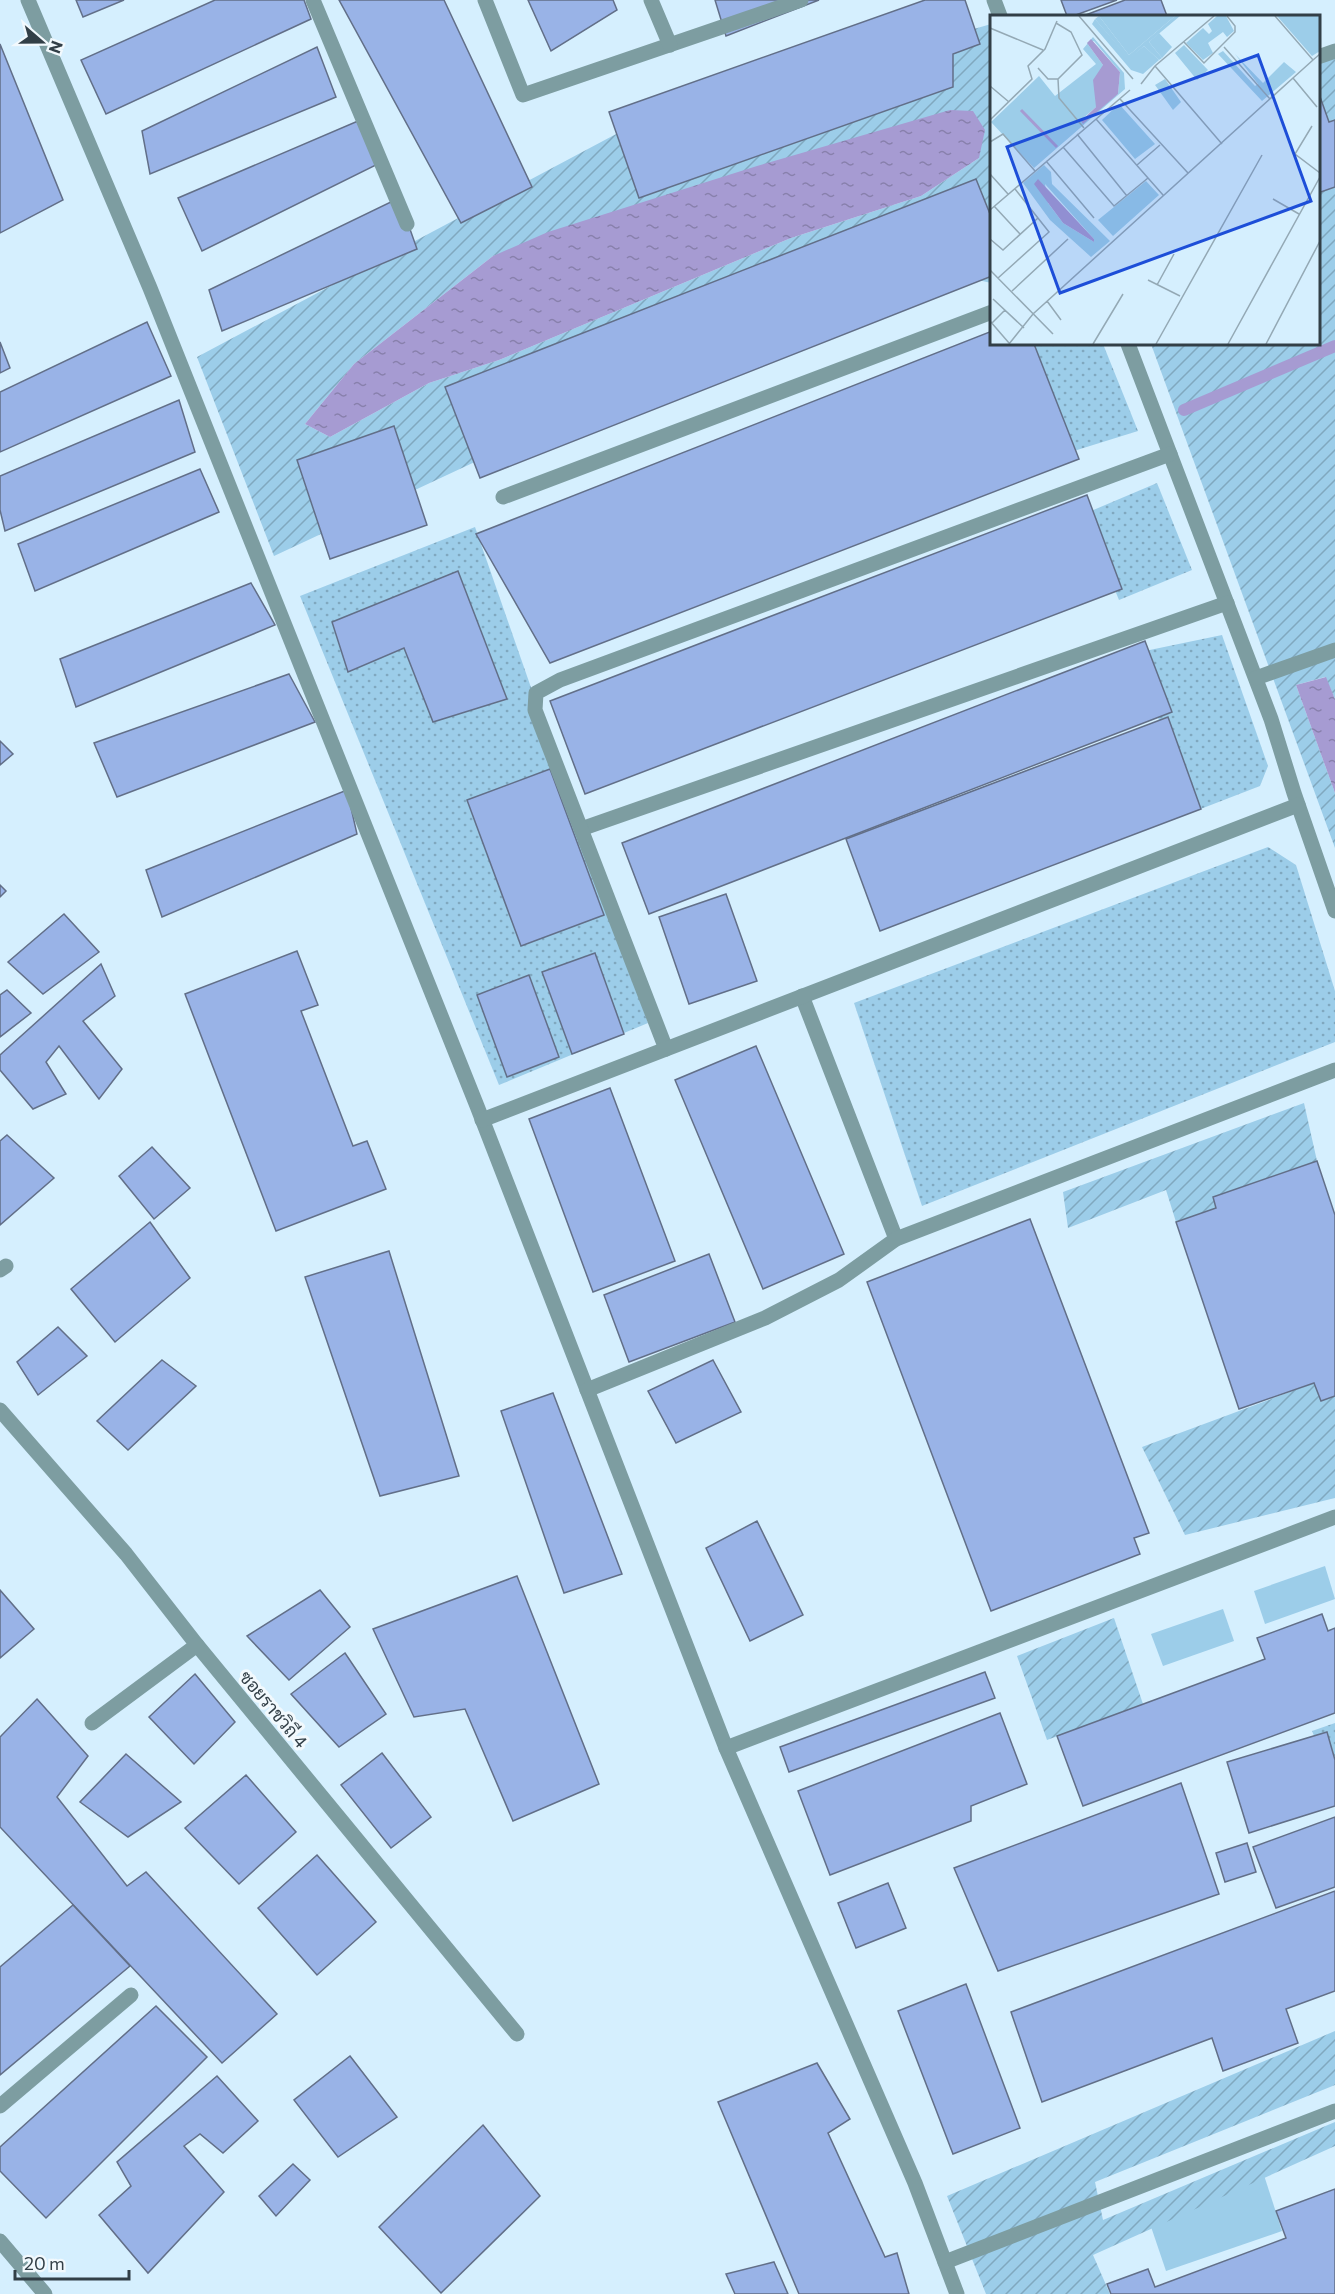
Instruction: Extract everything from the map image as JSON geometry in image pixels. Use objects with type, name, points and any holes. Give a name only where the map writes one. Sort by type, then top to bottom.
[{"type":"street","points":[[28,0],[150,288],[482,1120],[726,1748],[915,2183],[957,2294]]},
{"type":"street","points":[[313,0],[407,224]]},
{"type":"street","points":[[485,0],[523,95],[801,0]]},
{"type":"street","points":[[651,0],[670,45]]},
{"type":"street","points":[[994,0],[1000,15]]},
{"type":"street","points":[[1320,56],[1335,51]]},
{"type":"street","points":[[502,497],[990,313]]},
{"type":"street","points":[[1128,345],[1271,718],[1335,911]]},
{"type":"street","points":[[666,1049],[535,710],[536,693],[561,680],[1170,454]]},
{"type":"street","points":[[581,829],[1227,603]]},
{"type":"street","points":[[1256,678],[1335,650]]},
{"type":"street","points":[[482,1120],[1298,805]]},
{"type":"street","points":[[802,996],[896,1239]]},
{"type":"street","points":[[587,1390],[765,1317],[839,1280],[896,1239],[1335,1070]]},
{"type":"street","name":"ซอยราชวิถี 4","points":[[0,1410],[126,1554],[196,1645],[517,2034]]},
{"type":"street","points":[[726,1748],[1335,1517]]},
{"type":"street","points":[[92,1724],[196,1645]]},
{"type":"street","points":[[0,2106],[131,1995]]},
{"type":"street","points":[[945,2262],[1335,2111]]},
{"type":"street","points":[[0,2241],[45,2294]]},
{"type":"shaded area","points":[[990,24],[990,283],[902,262],[274,556],[197,357],[618,133]],"holes":[[[979,158],[921,196],[791,238],[499,360],[429,383],[330,437],[305,424],[354,364],[493,256]]]},
{"type":"shaded area","points":[[1335,50],[1335,699],[1325,677],[1296,685],[1335,793],[1335,848],[1151,345],[1320,345],[1320,57]]},
{"type":"shaded area","points":[[1024,345],[1103,345],[1138,431],[1061,455]]},
{"type":"shaded area","points":[[1157,483],[1192,570],[1119,600],[1084,514]]},
{"type":"shaded area","points":[[475,527],[648,1023],[499,1085],[300,596]]},
{"type":"shaded area","points":[[1222,635],[1268,766],[1260,786],[1185,815],[1140,652]]},
{"type":"shaded area","points":[[1268,847],[1296,865],[1335,991],[1335,1042],[922,1206],[854,1003]]},
{"type":"shaded area","points":[[1304,1103],[1317,1161],[1213,1197],[1216,1208],[1176,1222],[1166,1190],[1068,1228],[1063,1192]]},
{"type":"shaded area","points":[[1314,1383],[1321,1401],[1335,1396],[1335,1498],[1185,1535],[1142,1447]]},
{"type":"shaded area","points":[[1325,1566],[1335,1599],[1265,1624],[1254,1591]]},
{"type":"shaded area","points":[[1223,1609],[1234,1641],[1163,1666],[1151,1634]]},
{"type":"shaded area","points":[[1114,1618],[1143,1704],[1047,1740],[1017,1656]]},
{"type":"shaded area","points":[[1335,1723],[1335,1785],[1312,1731]]},
{"type":"shaded area","points":[[1335,2031],[1335,2085],[1095,2182],[1103,2220],[1335,2122],[1335,2146],[1093,2255],[1110,2294],[986,2294],[947,2196]]},
{"type":"shaded area","points":[[1261,2166],[1282,2231],[1166,2271],[1144,2206]]},
{"type":"water","points":[[950,110],[973,111],[985,130],[979,158],[921,196],[791,238],[499,360],[429,383],[330,437],[305,424],[354,364],[493,256],[548,232],[757,166]]},
{"type":"water","points":[[1326,677],[1335,699],[1335,793],[1296,685]]},
{"type":"building","points":[[76,0],[124,0],[83,17]]},
{"type":"building","points":[[215,0],[304,0],[311,19],[106,114],[81,60]]},
{"type":"building","points":[[339,0],[444,0],[532,187],[461,223]]},
{"type":"building","points":[[528,0],[613,0],[617,10],[551,51]]},
{"type":"building","points":[[715,0],[819,0],[726,36]]},
{"type":"building","points":[[925,0],[965,0],[980,44],[953,54],[953,87],[639,198],[609,112]]},
{"type":"building","points":[[1061,0],[1117,0],[1076,15],[1067,15]]},
{"type":"building","points":[[1125,0],[1161,0],[1167,15],[1086,15]]},
{"type":"building","points":[[0,44],[63,200],[0,233]]},
{"type":"building","points":[[317,47],[336,97],[150,174],[142,131]]},
{"type":"building","points":[[1320,97],[1329,122],[1335,120],[1335,187],[1320,192]]},
{"type":"building","points":[[358,121],[380,163],[202,251],[178,198]]},
{"type":"building","points":[[976,179],[990,214],[990,277],[480,478],[445,387]]},
{"type":"building","points":[[399,198],[417,249],[222,331],[209,290]]},
{"type":"building","points":[[147,322],[171,376],[0,452],[0,392]]},
{"type":"building","points":[[990,332],[990,345],[1034,345],[1079,459],[550,663],[476,534]]},
{"type":"building","points":[[0,342],[10,368],[0,373]]},
{"type":"building","points":[[179,400],[195,452],[5,531],[0,510],[0,476]]},
{"type":"building","points":[[394,426],[427,525],[330,559],[297,460]]},
{"type":"building","points":[[200,469],[219,512],[35,591],[18,544]]},
{"type":"building","points":[[1087,495],[1122,589],[585,794],[550,701]]},
{"type":"building","points":[[458,571],[507,699],[433,722],[404,648],[348,672],[332,622]]},
{"type":"building","points":[[251,583],[275,625],[76,707],[60,659]]},
{"type":"building","points":[[1145,641],[1172,712],[649,914],[622,843]]},
{"type":"building","points":[[289,674],[315,722],[117,797],[94,743]]},
{"type":"building","points":[[1168,717],[1201,809],[880,931],[846,839]]},
{"type":"building","points":[[0,741],[13,754],[0,765]]},
{"type":"building","points":[[550,769],[604,915],[521,946],[467,800]]},
{"type":"building","points":[[347,790],[357,834],[162,917],[146,870]]},
{"type":"building","points":[[0,885],[6,891],[0,897]]},
{"type":"building","points":[[726,894],[757,981],[689,1004],[659,917]]},
{"type":"building","points":[[64,914],[99,952],[43,994],[8,962]]},
{"type":"building","points":[[297,951],[318,1005],[301,1011],[353,1146],[367,1141],[386,1189],[276,1231],[185,994]]},
{"type":"building","points":[[595,953],[624,1034],[572,1054],[542,972]]},
{"type":"building","points":[[101,964],[115,996],[83,1021],[122,1069],[99,1099],[59,1046],[46,1062],[66,1094],[33,1109],[0,1070],[0,1055]]},
{"type":"building","points":[[529,975],[559,1057],[507,1077],[477,995]]},
{"type":"building","points":[[7,990],[31,1013],[0,1037],[0,995]]},
{"type":"building","points":[[756,1046],[844,1254],[763,1289],[675,1080]]},
{"type":"building","points":[[610,1088],[675,1261],[593,1292],[529,1119]]},
{"type":"building","points":[[7,1135],[54,1178],[0,1225],[0,1141]]},
{"type":"building","points":[[152,1147],[190,1188],[154,1219],[119,1176]]},
{"type":"building","points":[[1317,1161],[1335,1215],[1335,1396],[1321,1401],[1314,1383],[1239,1409],[1176,1222],[1216,1208],[1213,1197]]},
{"type":"building","points":[[1030,1219],[1149,1533],[1134,1538],[1140,1554],[991,1611],[867,1282]]},
{"type":"building","points":[[150,1222],[190,1278],[115,1342],[71,1289]]},
{"type":"building","points":[[389,1251],[459,1476],[380,1496],[305,1277]]},
{"type":"building","points":[[709,1254],[735,1322],[629,1362],[604,1295]]},
{"type":"building","points":[[58,1327],[87,1356],[38,1395],[17,1362]]},
{"type":"building","points":[[162,1360],[196,1386],[128,1450],[97,1421]]},
{"type":"building","points":[[713,1360],[741,1412],[676,1443],[648,1391]]},
{"type":"building","points":[[553,1393],[622,1574],[564,1593],[501,1411]]},
{"type":"building","points":[[757,1521],[803,1615],[750,1641],[706,1548]]},
{"type":"building","points":[[517,1576],[599,1784],[513,1821],[465,1709],[414,1717],[373,1629]]},
{"type":"building","points":[[0,1590],[34,1629],[0,1658]]},
{"type":"building","points":[[320,1590],[350,1627],[289,1680],[247,1636]]},
{"type":"building","points":[[1322,1614],[1328,1631],[1335,1628],[1335,1713],[1083,1806],[1057,1736],[1265,1659],[1257,1638]]},
{"type":"building","points":[[345,1653],[386,1714],[339,1747],[291,1694]]},
{"type":"building","points":[[985,1672],[995,1698],[789,1772],[780,1747]]},
{"type":"building","points":[[195,1674],[235,1722],[194,1764],[149,1717]]},
{"type":"building","points":[[37,1699],[88,1756],[57,1797],[127,1886],[146,1872],[277,2014],[222,2063],[0,1827],[0,1737]]},
{"type":"building","points":[[1000,1713],[1027,1784],[971,1806],[971,1821],[830,1875],[798,1791]]},
{"type":"building","points":[[1327,1732],[1335,1760],[1335,1806],[1249,1833],[1227,1762]]},
{"type":"building","points":[[382,1753],[431,1817],[391,1848],[341,1785]]},
{"type":"building","points":[[126,1754],[181,1802],[128,1837],[80,1802]]},
{"type":"building","points":[[246,1775],[296,1832],[239,1884],[185,1828]]},
{"type":"building","points":[[1181,1783],[1219,1894],[998,1971],[954,1868]]},
{"type":"building","points":[[1335,1817],[1335,1887],[1276,1908],[1253,1847]]},
{"type":"building","points":[[1247,1843],[1256,1872],[1225,1882],[1216,1853]]},
{"type":"building","points":[[317,1855],[376,1922],[317,1975],[258,1908]]},
{"type":"building","points":[[888,1883],[906,1928],[856,1948],[838,1903]]},
{"type":"building","points":[[1335,1891],[1335,1991],[1286,2009],[1298,2043],[1223,2071],[1212,2038],[1042,2102],[1011,2012]]},
{"type":"building","points":[[73,1905],[130,1966],[0,2075],[0,1967]]},
{"type":"building","points":[[966,1984],[1020,2128],[953,2154],[898,2011]]},
{"type":"building","points":[[156,2006],[207,2057],[46,2218],[0,2171],[0,2147]]},
{"type":"building","points":[[350,2056],[397,2117],[338,2157],[294,2100]]},
{"type":"building","points":[[817,2063],[850,2119],[828,2133],[885,2257],[897,2253],[909,2294],[799,2294],[718,2102]]},
{"type":"building","points":[[217,2076],[258,2121],[223,2153],[200,2134],[184,2146],[224,2192],[148,2273],[99,2215],[131,2186],[117,2162]]},
{"type":"building","points":[[483,2125],[540,2196],[441,2293],[379,2227]]},
{"type":"building","points":[[293,2164],[310,2180],[276,2216],[259,2196]]},
{"type":"building","points":[[1335,2189],[1335,2294],[1111,2294],[1107,2284],[1148,2269],[1155,2287],[1286,2238],[1276,2211]]},
{"type":"building","points":[[774,2262],[788,2294],[735,2294],[726,2274]]},
{"type":"waterway","points":[[1184,410],[1335,346]]}]
